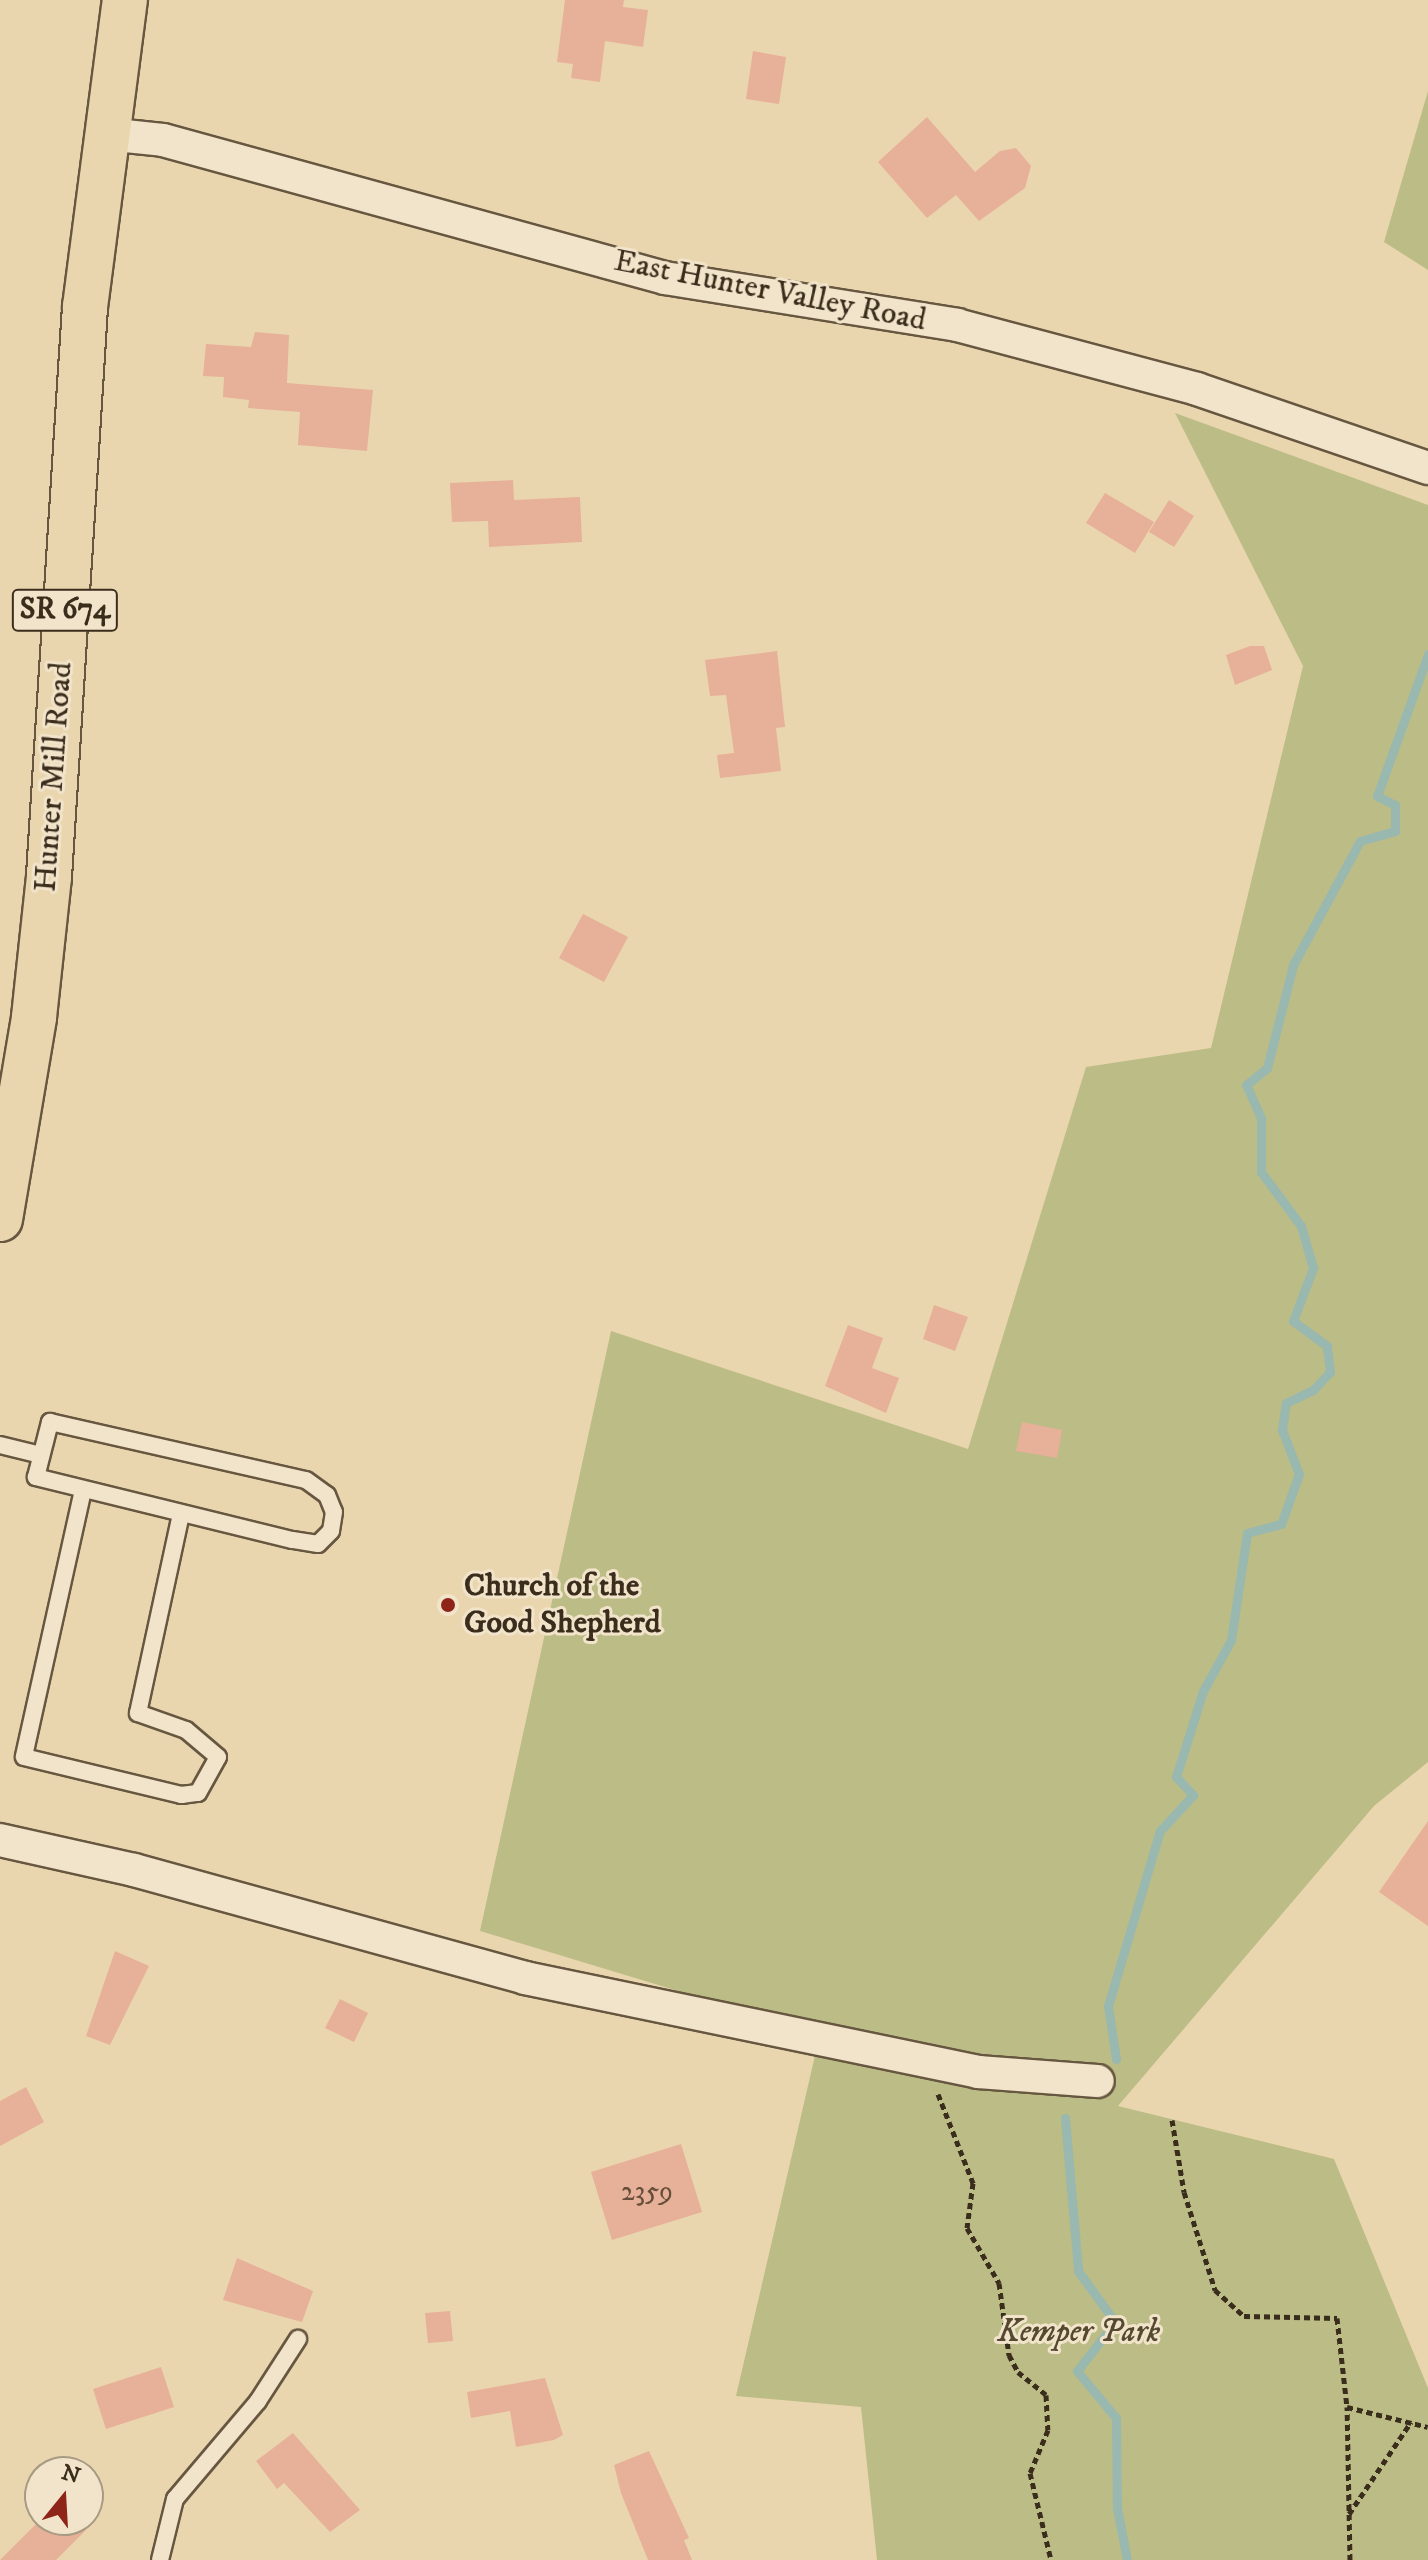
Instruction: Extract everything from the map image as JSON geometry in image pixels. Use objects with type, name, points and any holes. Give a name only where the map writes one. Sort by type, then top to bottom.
[{"type":"main road","name":"Hunter Mill Road","points":[[0,1219],[34,1017],[49,876],[76,417],[106,134],[125,0]]},
{"type":"street","name":"East Hunter Valley Road","points":[[106,134],[163,140],[665,278],[986,332],[1197,389],[1428,468]]},
{"type":"street","points":[[0,1840],[134,1870],[462,1965],[938,2063],[1098,2081]]},
{"type":"lane","points":[[50,1422],[306,1480],[327,1495],[334,1512],[331,1531],[318,1544],[83,1490],[36,1477],[50,1422]]},
{"type":"lane","points":[[0,1445],[41,1455]]},
{"type":"lane","points":[[83,1490],[24,1757],[181,1795],[198,1793],[218,1757],[186,1730],[138,1713],[181,1514]]},
{"type":"lane","points":[[160,2560],[175,2499],[258,2401],[298,2339]]},
{"type":"path","points":[[938,2063],[938,2095],[973,2183],[967,2228],[999,2283],[1009,2355],[1018,2372],[1046,2395],[1048,2430],[1030,2473],[1051,2560]]},
{"type":"path","points":[[1172,2120],[1195,2235],[1215,2290],[1244,2316],[1337,2318],[1347,2407],[1350,2560]]},
{"type":"path","points":[[1347,2407],[1428,2427]]},
{"type":"path","points":[[1349,2515],[1411,2422]]},
{"type":"green space","points":[[1428,91],[1428,270],[1384,242]]},
{"type":"green space","name":"Kemper Park","points":[[1175,413],[1428,505],[1428,1762],[1374,1806],[1118,2106],[1334,2159],[1428,2388],[1428,2560],[877,2560],[861,2407],[736,2396],[820,2034],[480,1931],[611,1331],[968,1449],[1086,1067],[1211,1048],[1303,666]]},
{"type":"building","points":[[565,0],[624,0],[623,7],[648,10],[643,47],[605,41],[600,82],[571,78],[573,64],[557,62]]},
{"type":"building","points":[[753,51],[786,57],[779,104],[746,99]]},
{"type":"building","points":[[927,117],[975,172],[1000,151],[1016,148],[1031,166],[1025,188],[979,221],[956,195],[927,218],[878,162]]},
{"type":"building","points":[[255,332],[289,335],[287,383],[373,390],[367,451],[298,445],[300,412],[248,408],[249,400],[223,397],[224,377],[203,376],[206,344],[251,347]]},
{"type":"building","points":[[513,480],[514,500],[580,497],[582,542],[489,547],[488,521],[452,522],[450,483]]},
{"type":"building","points":[[1105,493],[1154,522],[1135,553],[1086,523]]},
{"type":"building","points":[[1169,500],[1194,516],[1174,547],[1149,532]]},
{"type":"building","points":[[1250,646],[1264,646],[1272,670],[1235,685],[1226,655]]},
{"type":"building","points":[[777,651],[785,727],[776,728],[781,771],[720,778],[717,755],[734,753],[726,695],[710,696],[705,660]]},
{"type":"building","points":[[583,914],[628,937],[604,982],[559,958]]},
{"type":"building","points":[[934,1305],[968,1317],[955,1351],[923,1339]]},
{"type":"building","points":[[848,1325],[883,1338],[872,1368],[899,1378],[886,1413],[825,1386]]},
{"type":"building","points":[[1022,1422],[1062,1430],[1057,1458],[1016,1451]]},
{"type":"building","points":[[1428,1821],[1428,1926],[1379,1892]]},
{"type":"building","points":[[115,1951],[149,1966],[110,2045],[86,2036]]},
{"type":"building","points":[[340,1999],[368,2013],[354,2042],[325,2028]]},
{"type":"building","points":[[26,2087],[44,2122],[0,2146],[0,2101]]},
{"type":"building","points":[[681,2144],[702,2212],[612,2240],[591,2172]]},
{"type":"building","points":[[237,2258],[313,2291],[302,2322],[223,2300]]},
{"type":"building","points":[[450,2311],[453,2341],[428,2343],[425,2313]]},
{"type":"building","points":[[161,2367],[174,2407],[106,2429],[93,2389]]},
{"type":"building","points":[[545,2378],[563,2435],[554,2440],[516,2447],[510,2411],[471,2418],[467,2392]]},
{"type":"building","points":[[293,2433],[360,2510],[330,2532],[284,2483],[277,2489],[256,2461]]},
{"type":"building","points":[[649,2451],[689,2538],[684,2540],[692,2560],[648,2560],[621,2493],[614,2465]]},
{"type":"building","points":[[24,2536],[80,2536],[56,2560],[0,2560]]},
{"type":"waterway","points":[[1116,2059],[1108,2006],[1160,1831],[1193,1795],[1176,1777],[1203,1691],[1231,1640],[1247,1533],[1281,1524],[1299,1474],[1282,1430],[1286,1403],[1313,1390],[1330,1372],[1327,1346],[1293,1321],[1313,1268],[1301,1226],[1261,1172],[1261,1118],[1246,1085],[1267,1068],[1293,965],[1360,841],[1395,831],[1395,805],[1377,796],[1428,654]]},
{"type":"waterway","points":[[1065,2118],[1078,2271],[1115,2322],[1077,2371],[1116,2418],[1117,2508],[1127,2560]]},
{"type":"place","name":"Church of the Good Shepherd","points":[[448,1605]]}]
